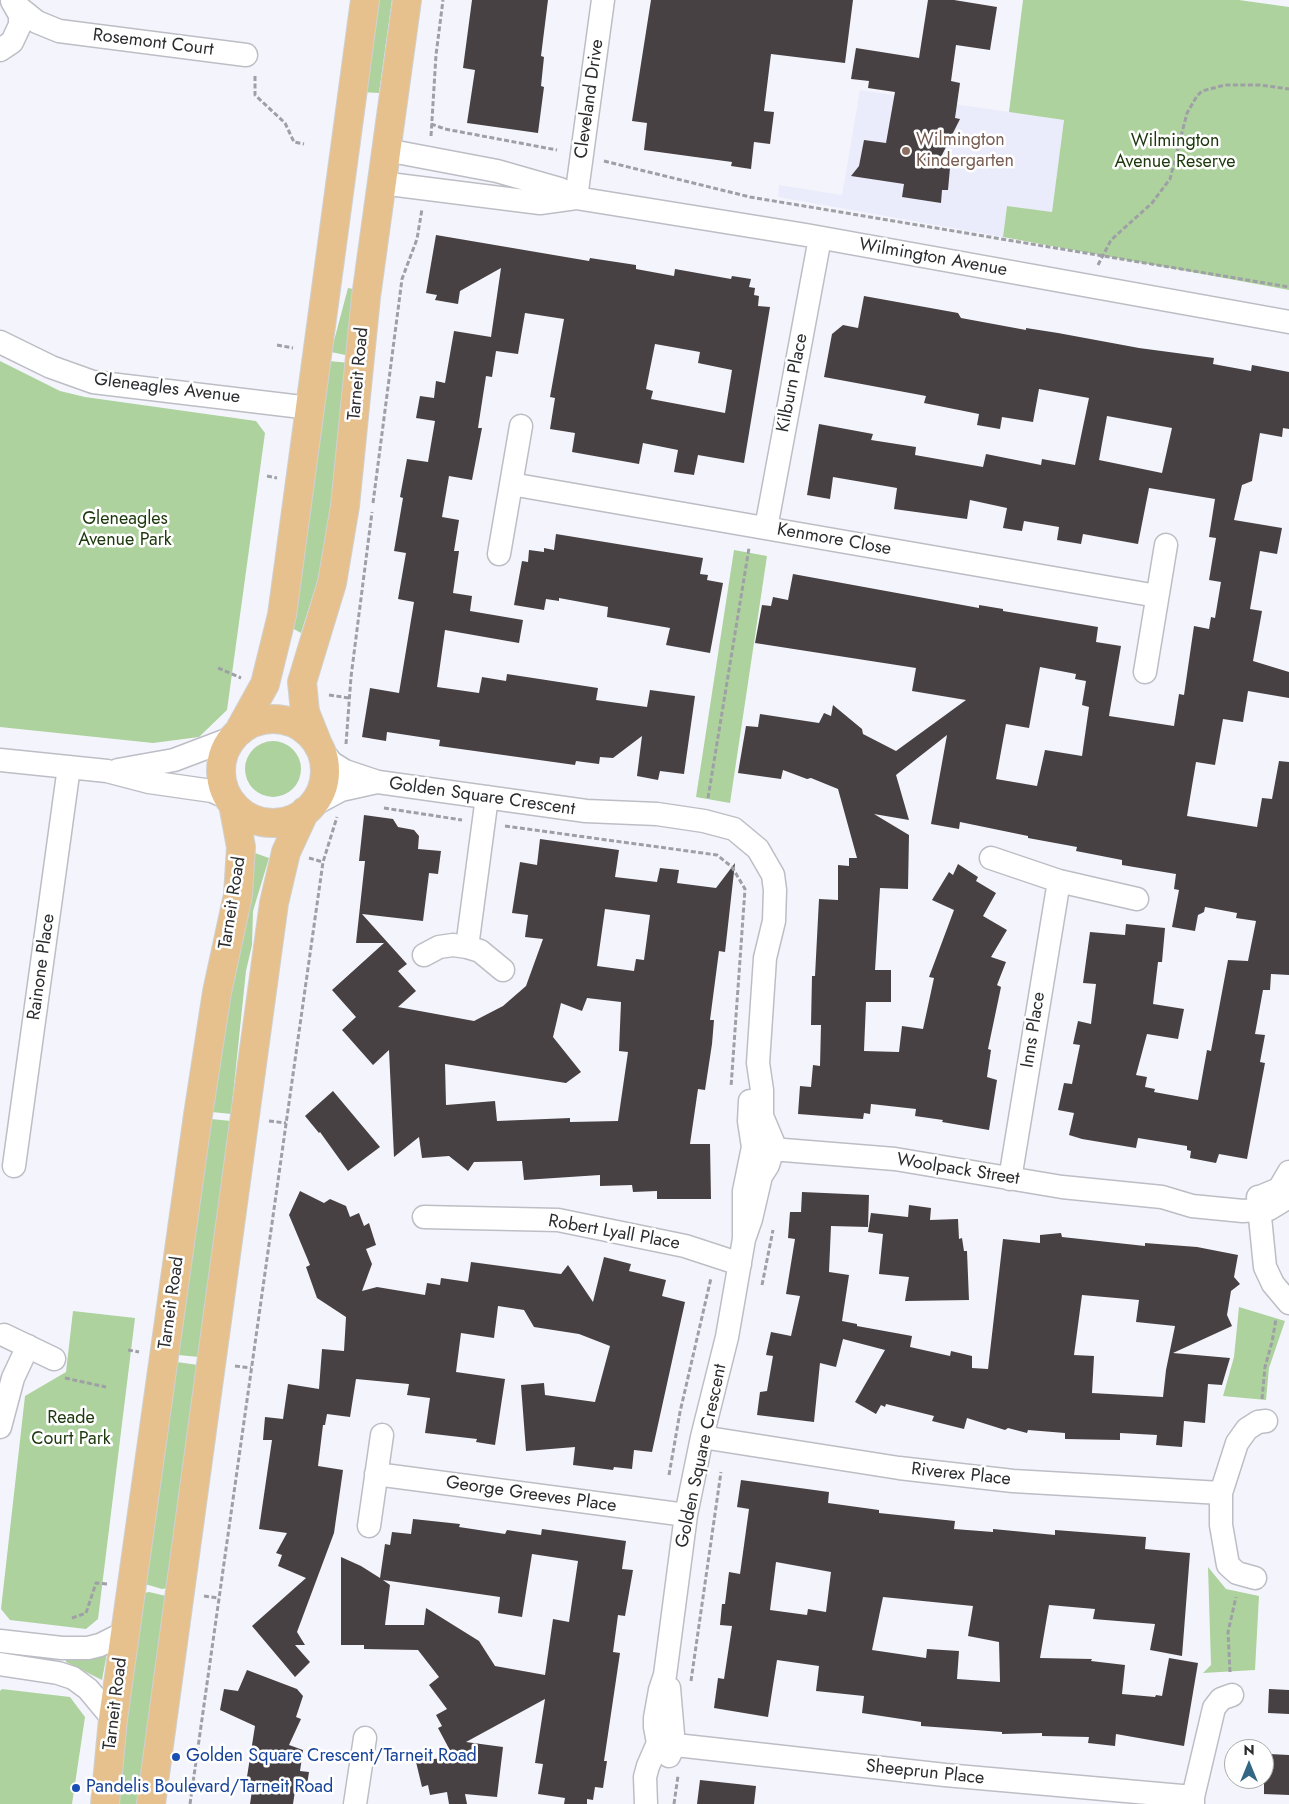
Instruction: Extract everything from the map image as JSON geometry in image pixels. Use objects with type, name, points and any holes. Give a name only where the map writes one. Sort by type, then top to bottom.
[{"type":"main road","points":[[309,808],[292,820],[276,823],[260,821],[245,815],[231,801],[222,783],[221,768],[224,752],[265,684],[282,615],[365,0]]},
{"type":"main road","points":[[322,320],[371,179],[367,163],[386,150],[406,0]]},
{"type":"main road","points":[[346,146],[349,157],[371,179]]},
{"type":"main road","name":"Tarneit Road","points":[[318,745],[305,712],[302,682],[332,582],[346,506],[366,297],[371,179]]},
{"type":"main road","points":[[151,1804],[274,903],[286,852],[309,808],[320,792],[325,777],[324,762],[318,745],[305,729],[289,721],[271,718],[254,722],[235,735]]},
{"type":"main road","name":"Tarneit Road","points":[[105,1804],[113,1718],[208,1048],[217,992],[238,895],[241,847],[231,801]]},
{"type":"street","name":"Cleveland Drive","points":[[576,198],[603,0]]},
{"type":"street","name":"Rosemont Court","points":[[14,3],[37,22],[59,31],[246,55]]},
{"type":"street","points":[[4,49],[20,25],[20,15],[14,3]]},
{"type":"street","name":"Rosemont Court","points":[[4,49],[59,31]]},
{"type":"street","name":"Wilmington Avenue","points":[[386,150],[497,171],[560,189],[576,198]]},
{"type":"street","points":[[494,197],[497,171]]},
{"type":"street","name":"Wilmington Avenue","points":[[371,179],[425,189],[540,203],[576,198],[820,238],[1289,322]]},
{"type":"street","name":"Kilburn Place","points":[[757,527],[820,238]]},
{"type":"street","name":"Gleneagles Avenue","points":[[0,342],[51,367],[93,382],[310,408]]},
{"type":"street","points":[[499,554],[521,426]]},
{"type":"street","name":"Kenmore Close","points":[[511,484],[1157,596]]},
{"type":"street","points":[[1145,672],[1166,545]]},
{"type":"street","points":[[0,760],[107,771],[140,768],[174,760],[235,735]]},
{"type":"street","name":"Golden Square Crescent","points":[[318,745],[343,780],[378,782],[586,811],[648,826],[704,835],[732,845],[744,854],[753,865],[759,880],[762,894],[760,928],[765,958]]},
{"type":"street","name":"Rainone Place","points":[[14,1166],[69,768]]},
{"type":"street","points":[[107,771],[149,782],[212,791],[231,801]]},
{"type":"street","points":[[309,808],[343,780]]},
{"type":"street","points":[[468,947],[487,797]]},
{"type":"street","name":"Golden Square Crescent","points":[[586,811],[657,814],[704,821],[734,829],[747,838],[766,860],[773,876],[775,905],[765,958],[758,1063],[750,1090],[749,1105],[750,1134],[763,1148],[744,1190],[744,1239],[740,1264],[727,1337],[702,1437],[686,1515],[666,1675],[660,1690],[655,1718],[672,1744]]},
{"type":"street","points":[[991,858],[1059,881],[1137,899]]},
{"type":"street","name":"Inns Place","points":[[1010,1178],[1059,881]]},
{"type":"street","points":[[424,955],[439,947],[453,945],[468,947],[480,951],[504,970]]},
{"type":"street","name":"Woolpack Street","points":[[763,1148],[895,1160],[1106,1192],[1162,1197],[1192,1206],[1280,1204],[1289,1197]]},
{"type":"street","name":"Woolpack Street","points":[[1258,1204],[1279,1189],[1289,1172]]},
{"type":"street","points":[[1258,1204],[1265,1267],[1272,1284],[1284,1298]]},
{"type":"street","name":"Robert Lyall Place","points":[[424,1217],[558,1220],[685,1246],[740,1264]]},
{"type":"street","points":[[4,1335],[54,1359]]},
{"type":"street","points":[[0,1428],[8,1395],[28,1346]]},
{"type":"street","points":[[1250,1578],[1237,1573],[1228,1565],[1221,1526],[1221,1493],[1237,1443],[1247,1429],[1262,1421]]},
{"type":"street","points":[[369,1526],[382,1435]]},
{"type":"street","name":"Riverex Place","points":[[702,1437],[899,1468],[1013,1481],[1221,1493]]},
{"type":"street","name":"George Greeves Place","points":[[376,1474],[686,1515]]},
{"type":"street","points":[[0,1641],[62,1648],[88,1648],[100,1645],[126,1632]]},
{"type":"street","points":[[0,1664],[58,1673],[73,1678],[88,1689],[113,1718]]},
{"type":"street","name":"Sheeprun Place","points":[[672,1744],[926,1773],[1193,1800],[1214,1708],[1221,1699],[1232,1695]]},
{"type":"street","points":[[355,1804],[365,1738]]},
{"type":"street","points":[[646,1804],[644,1793],[648,1766],[672,1744]]},
{"type":"path","points":[[429,158],[436,55],[444,0]]},
{"type":"path","points":[[246,55],[256,70],[255,95],[285,123],[294,142],[304,144]]},
{"type":"path","points":[[1090,286],[1102,256],[1112,240],[1152,203],[1170,179],[1190,105],[1202,91],[1232,85],[1289,89]]},
{"type":"path","points":[[431,124],[445,129],[557,150]]},
{"type":"path","points":[[600,160],[750,197],[1289,287]]},
{"type":"path","points":[[190,1804],[323,862],[336,824],[343,780],[351,677],[402,279],[417,239],[425,189]]},
{"type":"path","points":[[704,821],[749,556],[757,527]]},
{"type":"path","points":[[378,807],[717,855],[732,867],[745,889],[731,1090]]},
{"type":"path","points":[[761,1288],[774,1223]]},
{"type":"path","points":[[1262,1421],[1264,1367],[1284,1298]]},
{"type":"path","points":[[54,1359],[51,1371],[66,1379],[106,1387]]},
{"type":"path","points":[[691,1685],[726,1441]]},
{"type":"path","points":[[1232,1695],[1228,1632],[1234,1602],[1250,1578]]},
{"type":"path","points":[[672,1744],[674,1804]]},
{"type":"shaded area","points":[[860,90],[1064,120],[1052,213],[1007,206],[1003,237],[778,197],[779,185],[842,195]]},
{"type":"green space","points":[[373,0],[392,0],[379,93],[361,92]]},
{"type":"green space","name":"Wilmington Avenue Reserve","points":[[1023,0],[1239,0],[1289,7],[1289,290],[1003,237],[1007,206],[1052,212],[1064,120],[1009,112]]},
{"type":"green space","points":[[348,288],[358,290],[350,356],[331,352]]},
{"type":"green space","name":"Gleneagles Avenue Park","points":[[0,361],[60,391],[85,397],[256,421],[265,433],[227,710],[199,737],[153,743],[0,727]]},
{"type":"green space","points":[[329,361],[350,363],[331,517],[323,563],[301,633],[292,628],[297,610]]},
{"type":"green space","points":[[734,550],[767,556],[730,803],[696,797]]},
{"type":"green space","points":[[273,741],[284,743],[293,749],[299,758],[301,769],[299,780],[293,789],[284,795],[273,797],[262,795],[253,789],[247,780],[245,769],[247,758],[253,749],[262,743]]},
{"type":"green space","points":[[255,853],[269,858],[253,911],[252,945],[246,971],[231,1114],[212,1112],[229,992],[253,882]]},
{"type":"green space","points":[[211,1119],[231,1121],[199,1357],[178,1355]]},
{"type":"green space","points":[[1239,1307],[1285,1321],[1269,1368],[1266,1400],[1223,1396],[1234,1357]]},
{"type":"green space","name":"Reade Court Park","points":[[73,1311],[135,1318],[98,1619],[86,1629],[10,1620],[1,1609],[25,1396],[66,1372]]},
{"type":"green space","points":[[177,1362],[198,1365],[167,1588],[162,1589],[145,1584]]},
{"type":"green space","points":[[1208,1567],[1226,1589],[1259,1596],[1255,1670],[1203,1673],[1211,1665]]},
{"type":"green space","points":[[149,1592],[166,1596],[137,1804],[118,1804],[125,1731],[144,1593]]},
{"type":"green space","points":[[107,1653],[102,1680],[66,1662],[66,1656]]},
{"type":"green space","points":[[2,1689],[70,1697],[85,1717],[72,1804],[0,1804],[0,1691]]},
{"type":"building","points":[[472,0],[548,0],[541,56],[544,57],[541,86],[544,87],[538,133],[467,123],[475,70],[463,68]]},
{"type":"building","points":[[651,0],[853,0],[845,63],[771,54],[764,111],[774,112],[770,144],[754,142],[751,169],[731,166],[732,162],[644,150],[647,123],[632,121]]},
{"type":"building","points":[[928,0],[954,0],[997,7],[990,50],[956,45],[951,81],[960,83],[955,118],[960,119],[937,165],[950,168],[948,190],[942,190],[941,203],[902,197],[904,184],[851,176],[859,166],[864,140],[886,143],[895,92],[868,88],[869,81],[851,79],[856,48],[919,58]]},
{"type":"building","points":[[436,235],[589,261],[590,258],[636,265],[636,269],[674,276],[675,269],[731,279],[732,276],[751,279],[749,287],[755,288],[754,295],[759,296],[758,306],[770,307],[744,463],[698,455],[694,475],[674,472],[678,450],[643,443],[639,464],[572,452],[575,433],[550,429],[555,398],[550,397],[564,319],[525,313],[518,354],[496,351],[492,377],[486,376],[478,428],[482,428],[472,480],[449,476],[442,517],[459,520],[454,551],[459,551],[453,593],[472,596],[470,611],[523,620],[519,643],[445,630],[437,687],[479,693],[482,677],[506,681],[507,674],[598,688],[596,700],[647,707],[650,690],[695,696],[684,774],[660,771],[658,780],[637,776],[642,736],[613,758],[600,757],[599,764],[576,761],[575,765],[439,746],[440,740],[387,732],[386,741],[362,737],[370,688],[399,693],[414,602],[398,599],[406,553],[394,551],[403,498],[400,497],[407,459],[428,462],[435,421],[416,418],[420,396],[434,398],[436,381],[445,383],[454,331],[491,337],[501,268],[460,291],[458,304],[435,300],[437,295],[426,293]],"holes":[[[655,344],[700,352],[698,363],[732,370],[725,413],[651,399],[653,391],[646,389]]]},
{"type":"building","points":[[864,296],[958,313],[961,318],[1026,330],[1026,328],[1139,348],[1214,358],[1213,364],[1251,371],[1252,365],[1289,372],[1289,429],[1283,428],[1282,437],[1260,433],[1252,481],[1242,485],[1234,520],[1282,528],[1277,554],[1260,551],[1250,609],[1262,611],[1253,661],[1289,672],[1289,698],[1248,691],[1243,722],[1223,719],[1215,765],[1196,762],[1187,816],[1257,827],[1262,798],[1272,799],[1279,761],[1289,762],[1289,975],[1271,974],[1270,990],[1263,990],[1255,1034],[1265,1035],[1260,1062],[1265,1063],[1247,1159],[1219,1154],[1216,1163],[1190,1158],[1191,1151],[1187,1150],[1187,1146],[1138,1138],[1136,1148],[1082,1139],[1069,1135],[1074,1113],[1058,1110],[1064,1083],[1072,1084],[1080,1045],[1073,1044],[1078,1021],[1091,1024],[1096,984],[1083,983],[1090,932],[1125,935],[1126,924],[1165,928],[1162,962],[1158,962],[1153,1004],[1184,1009],[1178,1039],[1147,1034],[1136,1075],[1147,1077],[1145,1087],[1155,1089],[1154,1092],[1198,1100],[1207,1050],[1211,1051],[1228,960],[1248,961],[1256,921],[1236,918],[1237,913],[1205,907],[1204,912],[1198,915],[1195,931],[1172,927],[1179,890],[1174,889],[1176,874],[1122,865],[1122,860],[1076,851],[1077,847],[960,822],[959,829],[931,824],[947,735],[896,775],[909,820],[874,814],[909,835],[908,889],[880,888],[875,970],[891,970],[891,1002],[866,1002],[864,1051],[899,1052],[902,1026],[923,1029],[934,978],[929,977],[954,910],[932,900],[949,872],[953,875],[958,864],[978,877],[976,881],[996,893],[983,916],[1007,930],[991,957],[1006,962],[997,985],[1001,987],[988,1049],[991,1050],[987,1077],[997,1080],[989,1130],[915,1116],[916,1109],[871,1104],[870,1114],[864,1113],[863,1119],[798,1114],[800,1086],[811,1087],[813,1065],[820,1066],[821,1025],[811,1025],[812,976],[815,976],[819,899],[838,900],[838,865],[849,866],[849,858],[857,858],[838,789],[811,778],[807,779],[783,770],[781,779],[738,773],[746,726],[758,727],[760,714],[819,723],[824,713],[831,716],[833,705],[862,729],[863,734],[896,751],[966,700],[912,691],[916,668],[755,643],[762,605],[771,606],[773,597],[788,600],[793,574],[979,608],[979,605],[1003,609],[1003,611],[1098,627],[1096,642],[1121,646],[1109,716],[1174,726],[1179,694],[1184,695],[1194,626],[1209,629],[1211,617],[1215,618],[1221,582],[1209,580],[1216,538],[1209,537],[1215,499],[1149,488],[1138,544],[1083,534],[1081,544],[1057,540],[1059,527],[1024,521],[1022,531],[1003,528],[1007,508],[970,500],[967,519],[894,509],[897,488],[833,477],[830,499],[807,495],[819,424],[873,434],[871,440],[916,447],[915,455],[983,467],[986,454],[1041,465],[1042,459],[1075,465],[1089,398],[1039,389],[1033,422],[1002,417],[1000,429],[977,425],[979,414],[924,403],[926,396],[824,377],[832,334],[843,325],[858,328]],"holes":[[[1107,416],[1172,428],[1162,473],[1099,460]],[[1040,667],[1076,674],[1075,679],[1086,681],[1082,705],[1089,707],[1082,756],[1045,750],[1037,786],[996,779],[1006,724],[1029,728]]]},
{"type":"building","points":[[556,534],[703,558],[700,574],[708,575],[707,580],[723,583],[710,653],[666,645],[670,628],[607,617],[608,607],[559,598],[559,601],[546,599],[544,610],[514,605],[522,561],[528,562],[529,550],[544,552],[544,548],[554,550]]},
{"type":"building","points":[[364,815],[393,819],[398,827],[414,830],[419,836],[418,849],[441,851],[438,874],[429,873],[423,921],[362,914],[407,964],[398,971],[416,991],[398,1007],[474,1021],[503,1006],[526,986],[543,939],[525,937],[528,915],[512,913],[520,862],[537,865],[540,839],[619,850],[615,877],[657,882],[660,868],[679,870],[677,883],[716,888],[735,863],[725,952],[719,951],[710,1020],[714,1020],[712,1044],[705,1090],[698,1089],[690,1144],[710,1144],[711,1199],[657,1199],[657,1191],[633,1192],[632,1185],[600,1186],[600,1175],[524,1180],[522,1161],[474,1162],[468,1171],[449,1156],[422,1158],[419,1137],[394,1157],[389,1050],[373,1065],[342,1030],[356,1017],[332,990],[384,943],[356,943],[365,861],[359,861]],"holes":[[[605,909],[650,915],[644,960],[636,959],[634,971],[597,966]],[[587,998],[621,1002],[619,1051],[628,1052],[618,1121],[570,1122],[570,1118],[497,1121],[495,1101],[446,1105],[445,1064],[566,1083],[581,1072],[553,1037],[561,1003],[582,1011]]]},
{"type":"building","points":[[333,1091],[380,1147],[348,1171],[320,1132],[305,1116]]},
{"type":"building","points":[[300,1191],[324,1203],[330,1199],[346,1206],[350,1217],[359,1213],[364,1226],[369,1223],[376,1245],[366,1249],[372,1264],[362,1291],[377,1287],[425,1295],[427,1283],[440,1285],[441,1278],[468,1282],[471,1262],[561,1274],[568,1265],[593,1302],[604,1257],[631,1264],[629,1271],[666,1280],[662,1296],[685,1302],[652,1452],[634,1450],[632,1469],[614,1467],[613,1470],[573,1465],[575,1447],[526,1451],[521,1385],[544,1383],[545,1395],[595,1402],[610,1346],[579,1334],[534,1327],[524,1310],[498,1306],[494,1338],[461,1333],[456,1372],[505,1379],[495,1445],[476,1442],[477,1439],[425,1433],[430,1398],[407,1395],[409,1384],[356,1379],[350,1417],[327,1414],[325,1425],[323,1425],[318,1466],[343,1470],[334,1533],[297,1632],[305,1645],[295,1645],[310,1662],[295,1677],[252,1626],[306,1578],[278,1566],[282,1555],[276,1553],[287,1533],[259,1529],[272,1440],[263,1440],[265,1417],[283,1419],[288,1384],[319,1389],[322,1349],[344,1351],[346,1317],[317,1298],[306,1267],[310,1265],[289,1215]]},
{"type":"building","points":[[802,1192],[869,1195],[868,1227],[831,1226],[829,1272],[849,1275],[842,1321],[857,1324],[857,1326],[912,1336],[910,1347],[950,1356],[951,1351],[972,1356],[972,1368],[988,1369],[1003,1239],[1040,1243],[1040,1235],[1061,1233],[1062,1237],[1145,1246],[1145,1243],[1197,1247],[1238,1255],[1234,1277],[1240,1284],[1231,1291],[1227,1315],[1232,1326],[1173,1353],[1230,1358],[1222,1385],[1208,1384],[1205,1423],[1184,1421],[1182,1447],[1156,1445],[1157,1435],[1120,1433],[1120,1440],[1065,1439],[1065,1433],[1028,1430],[1027,1433],[1008,1428],[1005,1430],[967,1418],[964,1429],[932,1421],[934,1416],[886,1404],[885,1407],[881,1405],[876,1414],[855,1402],[885,1350],[843,1339],[836,1367],[820,1363],[814,1422],[757,1415],[760,1392],[767,1391],[773,1356],[766,1355],[771,1332],[791,1336],[800,1296],[786,1294],[795,1239],[788,1238],[790,1212],[801,1212]],"holes":[[[1082,1295],[1139,1300],[1136,1322],[1175,1326],[1166,1370],[1163,1397],[1092,1393],[1094,1356],[1074,1355]]]},
{"type":"building","points":[[909,1205],[931,1208],[930,1220],[958,1219],[959,1239],[962,1238],[964,1251],[967,1251],[969,1300],[905,1301],[909,1277],[879,1274],[883,1234],[868,1232],[871,1213],[908,1217]]},
{"type":"building","points":[[741,1480],[829,1492],[828,1503],[879,1510],[879,1513],[955,1521],[954,1529],[993,1532],[993,1529],[1055,1535],[1055,1530],[1146,1537],[1145,1549],[1190,1553],[1182,1656],[1150,1650],[1155,1624],[1093,1619],[1095,1609],[1049,1605],[1040,1658],[1092,1659],[1091,1661],[1125,1665],[1122,1694],[1155,1697],[1156,1695],[1162,1696],[1169,1658],[1198,1663],[1184,1746],[1116,1734],[1115,1746],[1088,1743],[1089,1737],[1042,1736],[1042,1733],[1002,1734],[1002,1732],[921,1726],[921,1722],[862,1713],[864,1696],[816,1691],[819,1666],[777,1660],[768,1717],[714,1708],[718,1678],[724,1679],[732,1626],[720,1625],[722,1604],[725,1604],[729,1572],[740,1574],[749,1509],[737,1507]],"holes":[[[776,1562],[831,1572],[826,1612],[808,1609],[807,1615],[770,1610]],[[883,1597],[973,1606],[968,1636],[999,1642],[1000,1682],[957,1679],[959,1651],[927,1649],[926,1658],[872,1650]]]},
{"type":"building","points":[[413,1519],[460,1524],[459,1527],[505,1534],[507,1530],[541,1535],[542,1529],[626,1541],[622,1569],[633,1570],[625,1616],[618,1615],[613,1652],[620,1653],[604,1761],[607,1761],[603,1788],[595,1787],[593,1800],[587,1799],[587,1804],[564,1804],[565,1798],[538,1794],[543,1764],[535,1763],[545,1699],[466,1742],[503,1747],[497,1797],[465,1794],[467,1804],[449,1804],[447,1792],[430,1795],[428,1785],[422,1787],[416,1762],[453,1756],[438,1728],[442,1726],[436,1715],[447,1709],[429,1685],[439,1677],[418,1650],[364,1649],[364,1645],[341,1645],[341,1557],[361,1566],[380,1578],[385,1544],[390,1545],[392,1532],[411,1534]],"holes":[[[532,1554],[578,1561],[569,1622],[553,1619],[545,1675],[495,1666],[479,1641],[426,1608],[424,1625],[385,1625],[390,1585],[383,1580],[500,1597],[498,1613],[522,1617]]]},
{"type":"building","points":[[247,1670],[297,1689],[303,1696],[296,1717],[301,1719],[289,1745],[303,1750],[300,1771],[309,1772],[306,1792],[295,1791],[293,1804],[250,1804],[253,1784],[246,1783],[255,1726],[220,1710],[224,1689],[238,1691]]},
{"type":"building","points":[[1269,1689],[1289,1690],[1289,1714],[1268,1713]]},
{"type":"building","points":[[1274,1754],[1289,1755],[1289,1795],[1264,1794],[1264,1789],[1274,1789]]},
{"type":"building","points":[[700,1780],[756,1786],[754,1804],[697,1804]]},
{"type":"place","name":"Wilmington Kindergarten","points":[[906,151]]},
{"type":"place","name":"Golden Square Crescent/Tarneit Road","points":[[176,1757]]},
{"type":"place","name":"Pandelis Boulevard/Tarneit Road","points":[[76,1788]]}]
